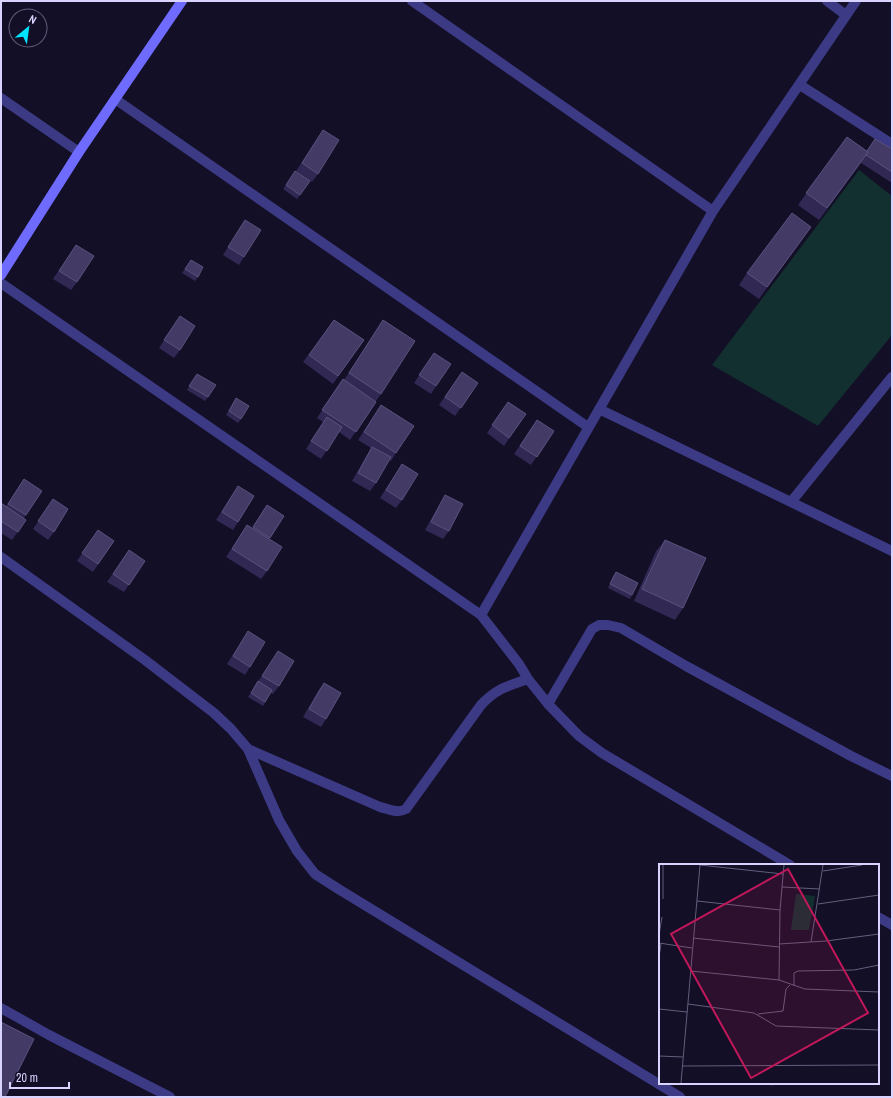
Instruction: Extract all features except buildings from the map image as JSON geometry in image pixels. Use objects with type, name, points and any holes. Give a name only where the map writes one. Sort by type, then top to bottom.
[{"type":"street","points":[[1,275],[79,152],[182,1]]},
{"type":"street","points":[[412,1],[713,211]]},
{"type":"street","points":[[827,1],[846,15]]},
{"type":"street","points":[[481,615],[713,211],[856,1]]},
{"type":"street","points":[[800,85],[892,144]]},
{"type":"street","points":[[1,98],[79,152]]},
{"type":"street","points":[[115,99],[588,427]]},
{"type":"street","points":[[1,283],[481,615],[548,704],[579,736],[602,753],[788,864]]},
{"type":"street","points":[[791,502],[892,377]]},
{"type":"street","points":[[599,409],[892,551]]},
{"type":"street","points":[[1,557],[145,660],[231,729],[248,749],[279,820],[297,851],[315,874],[680,1097]]},
{"type":"street","points":[[548,704],[592,629],[599,625],[608,625],[621,628],[693,670],[851,756],[892,776]]},
{"type":"street","points":[[248,749],[380,807],[397,812],[402,811],[406,808],[491,695],[501,689],[528,679]]},
{"type":"street","points":[[879,918],[892,925]]},
{"type":"street","points":[[1,1008],[170,1097]]},
{"type":"green space","points":[[859,170],[892,196],[892,335],[818,426],[712,365]]}]
